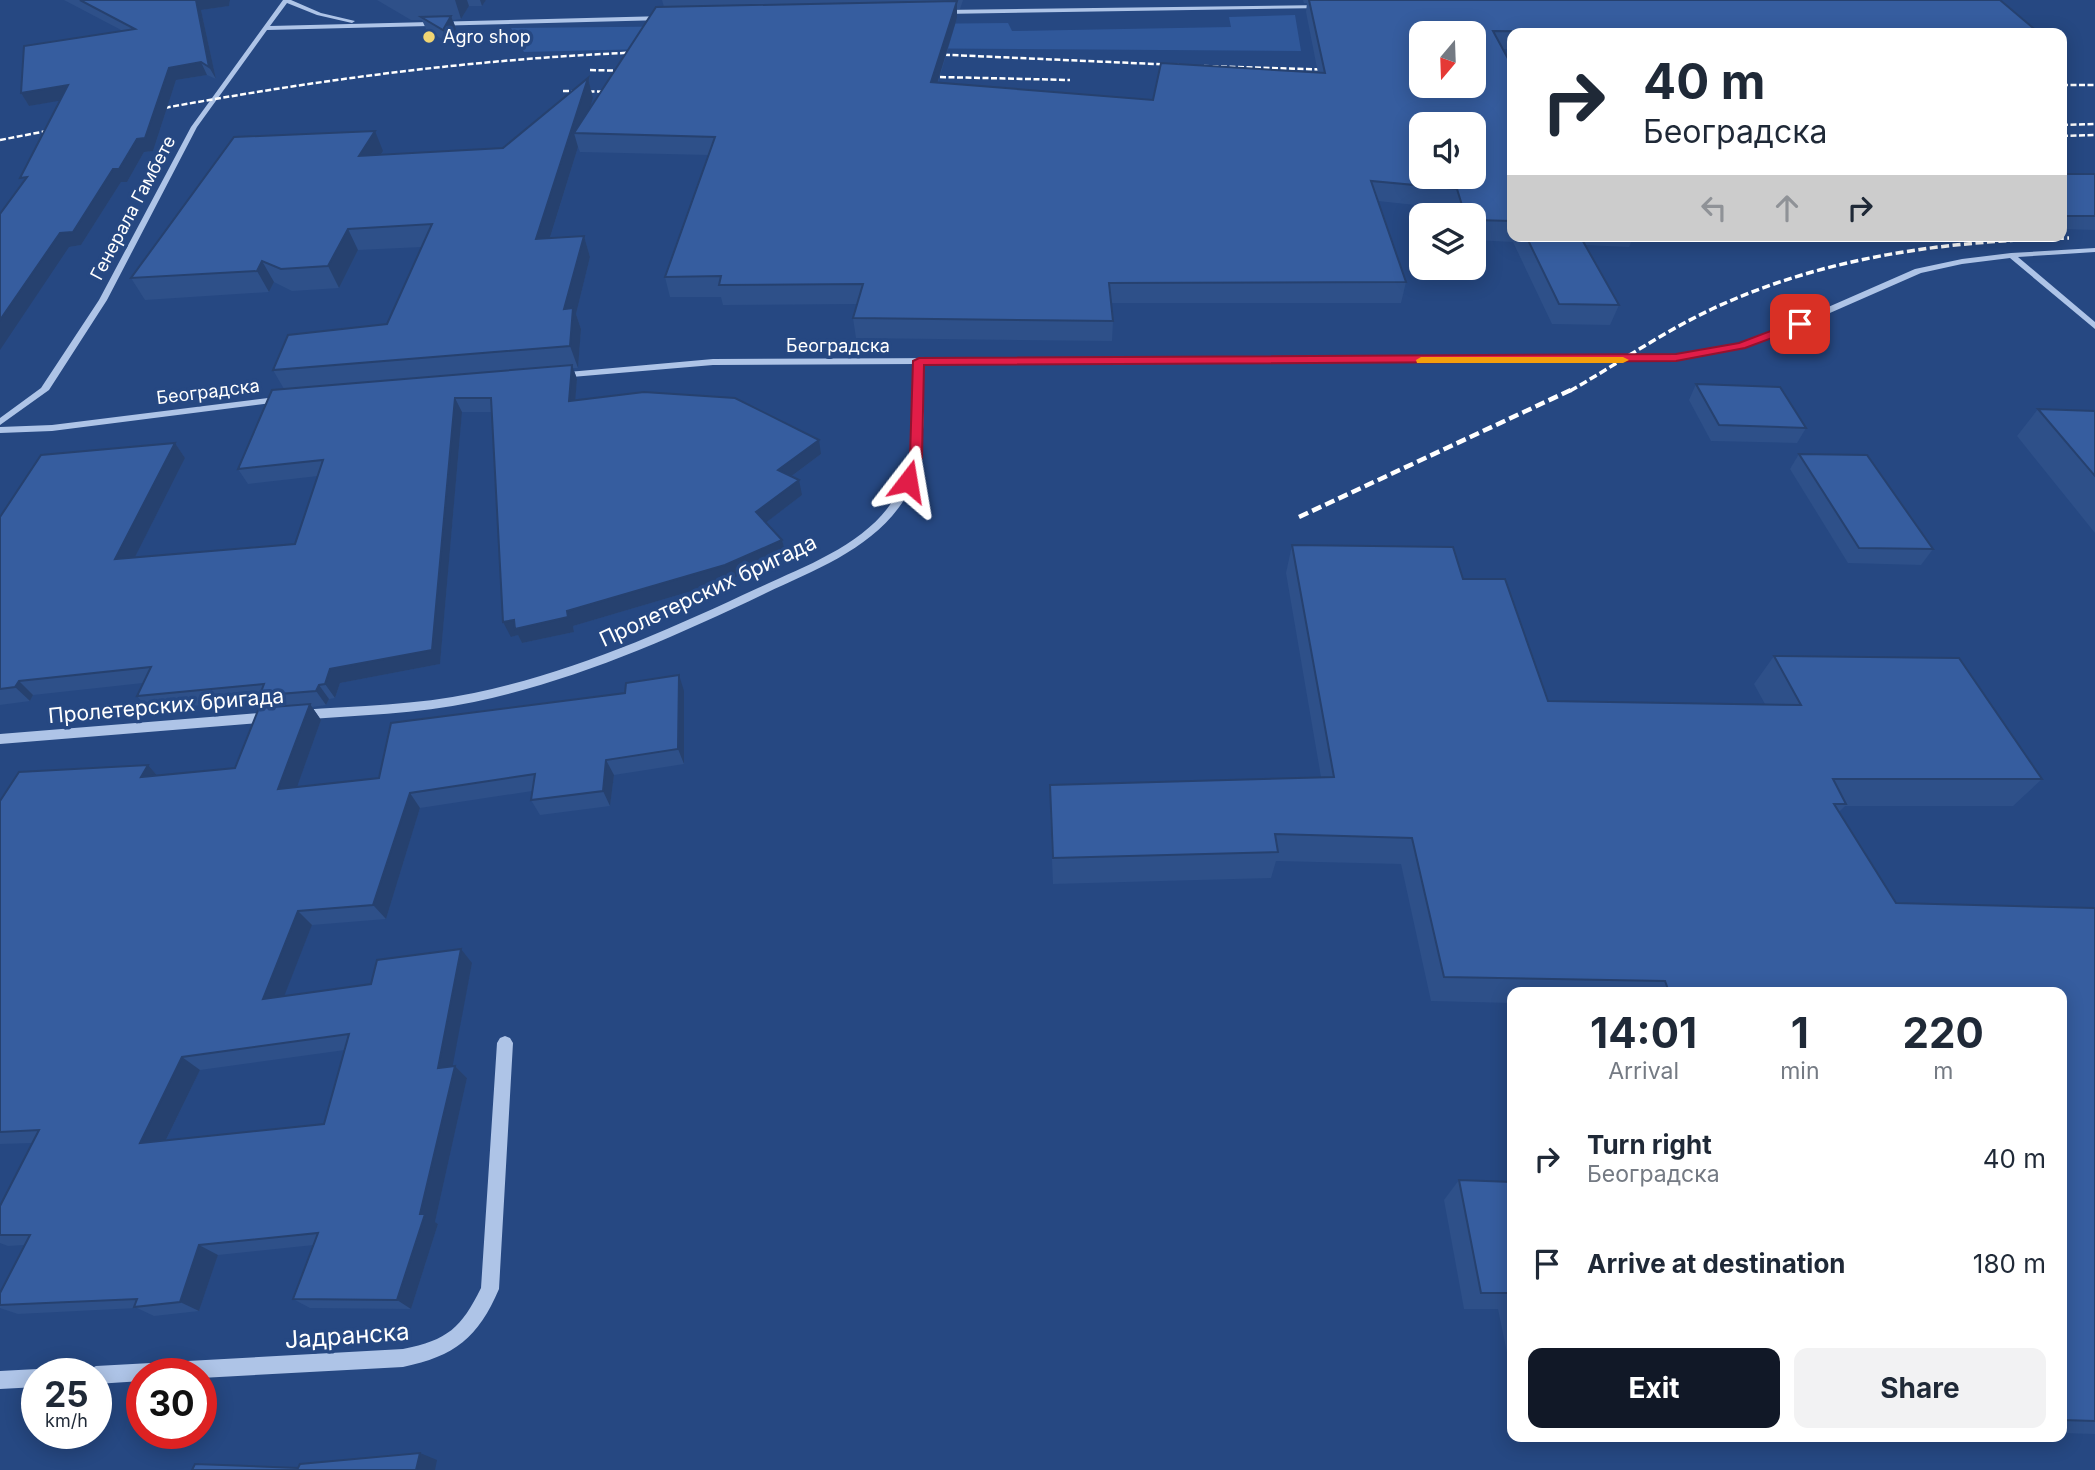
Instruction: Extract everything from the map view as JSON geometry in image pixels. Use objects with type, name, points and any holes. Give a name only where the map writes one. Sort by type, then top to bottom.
[{"type":"street","points":[[286,0],[319,15],[387,25]]},
{"type":"street","name":"Генерала Гамбете","points":[[0,422],[44,390],[103,300],[211,99],[286,0]]},
{"type":"street","points":[[1001,11],[1012,0]]},
{"type":"street","points":[[929,12],[1337,7]]},
{"type":"street","points":[[266,28],[678,18]]},
{"type":"street","points":[[1800,324],[1918,271],[1962,261],[2011,255],[2095,250]]},
{"type":"street","points":[[2011,255],[2095,326]]},
{"type":"street","name":"Београдска","points":[[550,376],[713,362],[1676,358],[1741,346],[1800,324]]},
{"type":"street","name":"Пролетерских бригада","points":[[0,738],[429,704],[526,684],[650,644],[804,570],[857,540],[887,516],[908,481],[916,457],[919,361]]},
{"type":"street","name":"Београдска","points":[[0,430],[52,428],[291,398]]},
{"type":"street","name":"Јадранска","points":[[112,1374],[402,1358],[428,1354],[454,1343],[475,1319],[490,1289],[505,1043]]},
{"type":"street","points":[[0,1380],[21,1379]]},
{"type":"shaded area","points":[[1295,15],[1301,51],[730,47],[524,52],[511,28],[1008,23],[1012,31],[1231,27],[1229,17]]},
{"type":"building","points":[[80,0],[196,0],[209,67],[201,62],[169,68],[145,138],[137,139],[119,169],[113,169],[73,232],[60,233],[0,320],[0,214],[27,177],[20,178],[68,85],[21,93],[24,46],[135,29]]},
{"type":"building","points":[[1309,0],[2000,0],[2033,28],[1507,28],[1507,31],[1493,31],[1507,57],[1507,221],[1486,220],[1486,203],[1461,203],[1457,189],[1486,189],[1486,112],[1409,112],[1409,185],[1371,181],[1406,282],[1109,283],[1113,321],[853,318],[863,284],[719,285],[721,276],[665,277],[715,137],[574,133],[656,7],[957,1],[931,82],[1153,100],[1161,63],[1325,73]]},
{"type":"building","points":[[451,16],[443,30],[421,17]]},
{"type":"building","points":[[588,78],[536,239],[584,236],[564,309],[573,308],[570,346],[273,370],[288,335],[387,324],[432,224],[348,229],[328,266],[281,269],[262,261],[257,271],[131,278],[234,137],[375,131],[359,156],[503,148]]},
{"type":"building","points":[[2067,174],[2095,174],[2095,216],[2067,216]]},
{"type":"building","points":[[1529,242],[1583,242],[1619,305],[1559,304]]},
{"type":"building","points":[[572,365],[569,401],[644,392],[735,398],[819,440],[778,470],[799,480],[756,512],[782,540],[725,565],[567,611],[568,617],[515,629],[514,620],[503,622],[491,398],[455,398],[432,650],[330,669],[325,684],[319,685],[316,691],[266,695],[268,691],[261,692],[264,684],[137,696],[151,667],[19,681],[15,687],[0,689],[0,517],[41,455],[175,443],[115,559],[295,544],[323,460],[238,469],[272,390]]},
{"type":"building","points":[[1696,384],[1780,387],[1806,428],[1719,425]]},
{"type":"building","points":[[2038,409],[2095,411],[2095,476]]},
{"type":"building","points":[[1799,454],[1867,455],[1933,549],[1859,548]]},
{"type":"building","points":[[1292,545],[1453,547],[1463,579],[1505,579],[1548,701],[1801,705],[1774,656],[1959,658],[2042,779],[1833,779],[1846,804],[1834,804],[1896,903],[2095,908],[2095,1421],[2067,1420],[2067,987],[1667,987],[1665,981],[1444,977],[1412,838],[1275,834],[1278,852],[1053,858],[1050,785],[1334,777]]},
{"type":"building","points":[[679,675],[678,749],[606,760],[603,791],[531,800],[535,774],[410,793],[373,905],[298,911],[263,999],[371,984],[377,960],[461,949],[438,1068],[455,1066],[420,1214],[425,1214],[397,1300],[293,1299],[318,1233],[199,1245],[180,1302],[134,1307],[137,1299],[0,1305],[0,1293],[30,1235],[0,1235],[0,1206],[39,1130],[0,1132],[0,801],[19,772],[148,765],[141,777],[235,768],[259,708],[310,704],[278,789],[379,778],[391,723],[625,693],[626,683]],"holes":[[[349,1034],[324,1124],[140,1143],[182,1057]]]},
{"type":"building","points":[[1459,1180],[1507,1182],[1507,1293],[1481,1293]]},
{"type":"building","points":[[420,1453],[416,1470],[192,1470],[195,1464],[298,1468],[300,1464]]},
{"type":"railway","points":[[148,111],[397,72],[522,59],[648,52]]},
{"type":"railway","points":[[927,54],[1179,65]]},
{"type":"railway","points":[[1204,66],[1337,70]]},
{"type":"railway","points":[[590,70],[634,71]]},
{"type":"railway","points":[[940,77],[1070,80]]},
{"type":"railway","points":[[2067,85],[2095,85]]},
{"type":"railway","points":[[563,91],[619,92]]},
{"type":"railway","points":[[2067,125],[2095,124]]},
{"type":"railway","points":[[0,140],[62,128]]},
{"type":"railway","points":[[2067,136],[2095,135]]},
{"type":"railway","points":[[1570,391],[1694,318],[1755,291],[1843,264],[1932,248],[1992,242]]},
{"type":"railway","points":[[1299,517],[1573,389]]},
{"type":"slow traffic","points":[[1421,360],[1623,360]]},
{"type":"place","name":"Agro shop","points":[[429,37]]},
{"type":"route","points":[[908,481],[916,457],[919,361],[1676,358],[1741,346],[1800,324]]}]
